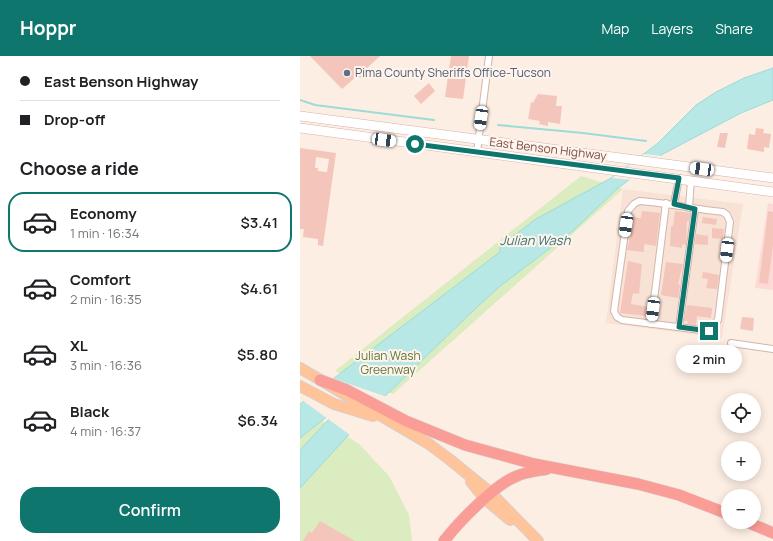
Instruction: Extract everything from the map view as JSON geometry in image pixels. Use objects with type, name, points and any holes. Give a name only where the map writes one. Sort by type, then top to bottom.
[{"type":"highway","points":[[320,380],[347,390],[377,413],[418,426],[465,445],[498,455],[638,484],[679,495],[721,511]]},
{"type":"highway","points":[[444,541],[455,527],[505,482],[517,476],[557,468]]},
{"type":"highway","points":[[761,528],[773,533]]},
{"type":"main road","name":"East Benson Highway","points":[[300,116],[772,178]]},
{"type":"main road","name":"East Benson Highway","points":[[300,128],[679,178],[772,192]]},
{"type":"main road","points":[[772,178],[772,192]]},
{"type":"main road","points":[[300,368],[320,380]]},
{"type":"main road","points":[[304,388],[334,404],[377,413],[426,447],[488,496],[538,541]]},
{"type":"main road","points":[[488,496],[530,541]]},
{"type":"street","points":[[476,152],[489,56]]},
{"type":"street","points":[[674,204],[679,178]]},
{"type":"street","points":[[679,327],[692,209],[691,180]]},
{"type":"street","points":[[639,201],[666,203],[692,209],[722,212],[727,215],[730,222],[718,320],[709,331],[622,320],[617,317],[614,311],[628,211],[639,201]]},
{"type":"street","points":[[651,324],[666,203]]},
{"type":"street","points":[[731,343],[773,349]]},
{"type":"shaded area","points":[[623,189],[743,204],[722,338],[606,323]]},
{"type":"shaded area","points":[[768,203],[773,204],[773,290],[755,288]]},
{"type":"green space","name":"Julian Wash Greenway","points":[[581,176],[623,189],[393,394],[335,371]]},
{"type":"green space","points":[[300,406],[359,444],[389,476],[409,515],[412,541],[300,541]]},
{"type":"water","name":"Julian Wash","points":[[773,68],[773,100],[741,113],[663,154],[617,189],[574,230],[499,287],[475,309],[378,403],[300,488],[300,450],[343,404],[300,438],[300,404],[500,252],[500,246],[536,219],[611,178],[657,144],[696,105],[716,92],[744,78]]},
{"type":"pier","points":[[644,154],[662,156],[632,180],[612,178]]},
{"type":"pier","points":[[332,378],[387,397],[350,435],[302,400]]},
{"type":"building","name":"Pima County Sheriffs Office-Tucson","points":[[310,56],[380,56],[367,68],[369,70],[360,78],[358,75],[342,89]]},
{"type":"building","points":[[451,56],[469,56],[463,99],[445,97]]},
{"type":"building","points":[[429,83],[435,91],[421,104],[414,96]]},
{"type":"building","points":[[538,94],[557,96],[556,106],[562,106],[560,124],[548,122],[548,126],[539,124],[540,121],[528,119],[531,102],[533,103]]},
{"type":"building","points":[[756,128],[764,129],[763,133],[771,134],[769,148],[764,147],[764,152],[747,149],[749,134],[755,135]]},
{"type":"building","points":[[720,133],[728,133],[725,148],[717,147]]},
{"type":"building","points":[[300,148],[336,153],[323,246],[318,245],[318,239],[303,237],[304,229],[300,229]],"holes":[[[316,157],[329,159],[327,172],[318,171],[318,168],[315,168]]]},
{"type":"building","points":[[642,211],[660,213],[656,246],[644,244],[644,252],[627,250],[633,226],[633,217],[641,218]]},
{"type":"building","points":[[675,211],[690,213],[689,221],[687,221],[686,245],[682,244],[682,248],[670,246],[671,226],[673,226]]},
{"type":"building","points":[[768,211],[773,212],[773,245],[768,284],[759,283]]},
{"type":"building","points":[[703,217],[717,219],[716,225],[702,223]]},
{"type":"building","points":[[712,228],[724,229],[723,239],[712,238]]},
{"type":"building","points":[[696,234],[708,236],[708,245],[695,244]]},
{"type":"building","points":[[628,261],[642,264],[639,294],[633,293],[631,304],[648,307],[646,316],[620,313]]},
{"type":"building","points":[[666,262],[683,264],[678,284],[680,285],[678,298],[661,295]]},
{"type":"building","points":[[703,272],[719,275],[717,289],[706,288],[708,279],[702,278]]},
{"type":"building","points":[[687,305],[712,308],[711,318],[697,316],[696,325],[687,324],[688,321],[684,321]]},
{"type":"building","points":[[742,317],[754,318],[753,331],[740,329]]},
{"type":"building","points":[[320,521],[355,541],[303,541],[309,531],[312,533]]},
{"type":"waterway","points":[[300,100],[315,105],[434,120]]},
{"type":"waterway","points":[[498,125],[646,141]]},
{"type":"place","name":"Pima County Sheriffs Office-Tucson","points":[[347,73]]},
{"type":"route","points":[[415,144],[679,178],[674,204],[695,209],[679,327],[709,331]]}]
